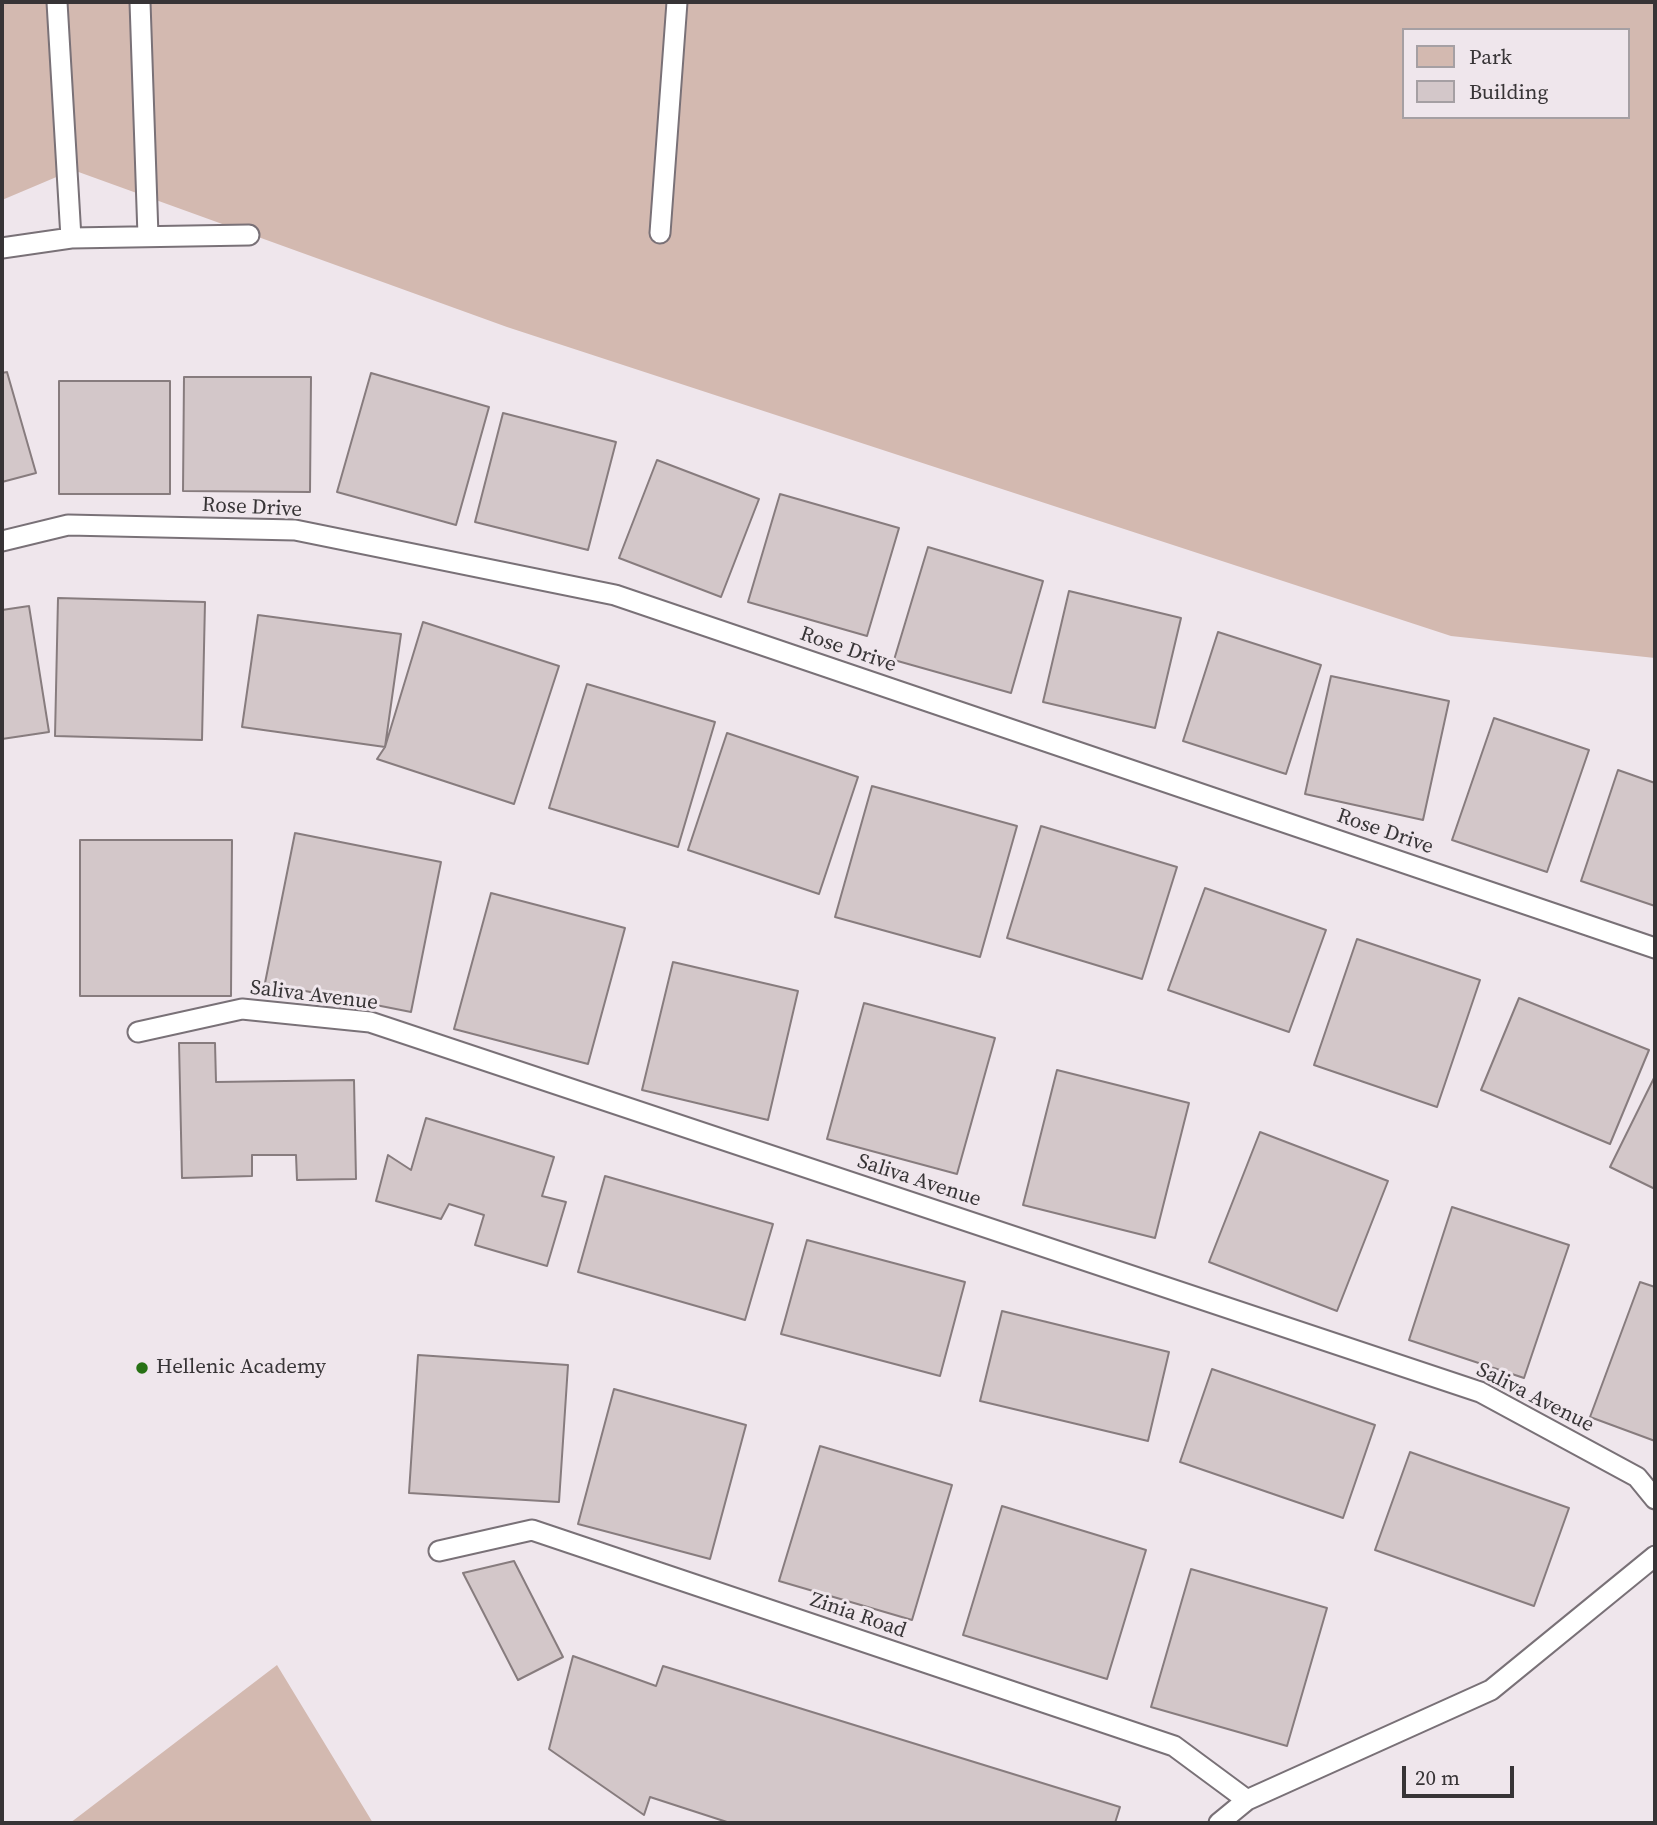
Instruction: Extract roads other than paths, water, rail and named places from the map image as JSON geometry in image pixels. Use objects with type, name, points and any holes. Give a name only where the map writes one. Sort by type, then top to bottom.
[{"type":"lane","points":[[57,2],[71,238]]},
{"type":"lane","points":[[139,2],[148,236]]},
{"type":"lane","points":[[660,233],[677,2]]},
{"type":"lane","points":[[2,248],[71,238],[249,235]]},
{"type":"lane","name":"Rose Drive","points":[[2,541],[68,525],[295,530],[615,595],[1655,948]]},
{"type":"lane","name":"Saliva Avenue","points":[[138,1032],[242,1009],[370,1022],[1480,1392],[1637,1477],[1655,1499]]},
{"type":"lane","name":"Zinia Road","points":[[439,1551],[531,1531],[1174,1746],[1247,1800]]},
{"type":"lane","points":[[1219,1823],[1247,1800],[1491,1690],[1655,1556]]},
{"type":"place","name":"Hellenic Academy","points":[[142,1368]]}]
